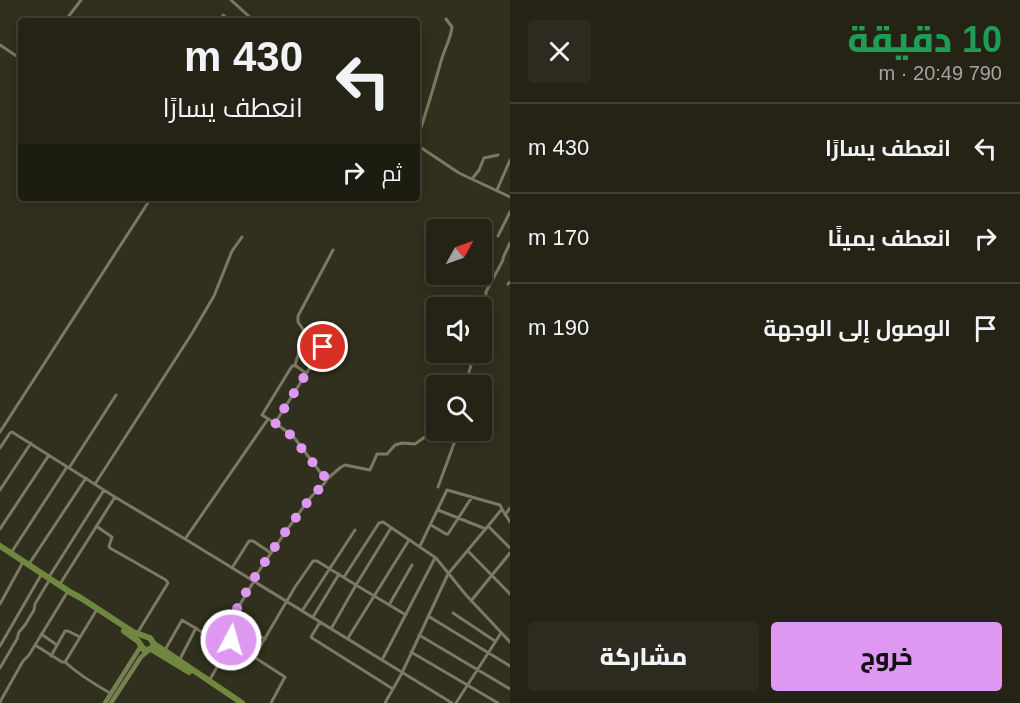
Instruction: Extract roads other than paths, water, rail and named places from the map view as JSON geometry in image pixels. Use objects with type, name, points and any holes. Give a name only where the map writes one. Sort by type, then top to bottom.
[{"type":"main road","points":[[0,546],[60,585],[131,636],[144,650],[151,648],[165,651],[211,683]]},
{"type":"main road","points":[[68,591],[137,634],[152,640],[151,648]]},
{"type":"main road","points":[[141,645],[142,640],[146,638]]},
{"type":"main road","points":[[151,648],[242,703]]},
{"type":"street","points":[[67,18],[81,0]]},
{"type":"street","points":[[231,0],[251,18]]},
{"type":"street","points":[[223,15],[226,18]]},
{"type":"street","points":[[420,131],[452,31],[446,19]]},
{"type":"street","points":[[0,45],[18,57]]},
{"type":"street","points":[[420,147],[459,173],[510,197]]},
{"type":"street","points":[[472,179],[484,158],[498,155]]},
{"type":"street","points":[[497,190],[510,160]]},
{"type":"street","points":[[0,432],[149,201]]},
{"type":"street","points":[[498,236],[510,212]]},
{"type":"street","points":[[95,484],[191,335],[214,296],[232,251],[242,237]]},
{"type":"street","points":[[486,297],[486,292],[510,243]]},
{"type":"street","points":[[327,479],[292,436],[262,415],[292,366],[295,365],[305,332],[298,322],[298,316],[333,250]]},
{"type":"street","points":[[275,423],[323,347]]},
{"type":"street","points":[[295,365],[306,373]]},
{"type":"street","points":[[11,553],[116,395]]},
{"type":"street","points":[[185,539],[268,419]]},
{"type":"street","points":[[0,448],[11,432],[452,703]]},
{"type":"street","points":[[165,651],[180,621],[183,620],[215,640],[219,639],[253,581],[294,520],[312,496],[341,466],[370,470],[376,454],[387,454],[393,446],[402,443],[416,444],[426,436]]},
{"type":"street","points":[[438,487],[455,441]]},
{"type":"street","points":[[0,490],[30,443]]},
{"type":"street","points":[[0,529],[49,455]]},
{"type":"street","points":[[0,604],[86,478]]},
{"type":"street","points":[[0,668],[15,645],[19,632],[34,610],[49,579],[104,490]]},
{"type":"street","points":[[420,546],[447,490],[497,504],[510,522]]},
{"type":"street","points":[[60,585],[115,497]]},
{"type":"street","points":[[431,525],[448,534],[472,497]]},
{"type":"street","points":[[505,515],[510,507]]},
{"type":"street","points":[[385,703],[448,574],[502,509]]},
{"type":"street","points":[[438,510],[487,527],[510,548]]},
{"type":"street","points":[[344,577],[379,523],[383,522],[436,558],[471,601],[510,642]]},
{"type":"street","points":[[96,526],[112,537],[110,548],[168,583],[137,634]]},
{"type":"street","points":[[331,629],[391,528]]},
{"type":"street","points":[[302,611],[355,530]]},
{"type":"street","points":[[232,568],[251,540],[271,553]]},
{"type":"street","points":[[347,639],[409,540]]},
{"type":"street","points":[[468,551],[510,594]]},
{"type":"street","points":[[471,601],[510,553]]},
{"type":"street","points":[[382,660],[436,558]]},
{"type":"street","points":[[254,657],[304,574],[315,560],[406,615]]},
{"type":"street","points":[[388,605],[412,565]]},
{"type":"street","points":[[0,646],[42,574]]},
{"type":"street","points":[[313,617],[339,574]]},
{"type":"street","points":[[0,702],[68,591]]},
{"type":"street","points":[[65,662],[96,611]]},
{"type":"street","points":[[453,613],[495,641]]},
{"type":"street","points":[[428,616],[510,666]]},
{"type":"street","points":[[320,622],[312,638],[393,689]]},
{"type":"street","points":[[179,660],[196,628]]},
{"type":"street","points":[[211,683],[233,644],[246,629],[265,639]]},
{"type":"street","points":[[226,630],[233,644],[285,678],[271,703]]},
{"type":"street","points":[[51,656],[65,631],[80,637]]},
{"type":"street","points":[[456,703],[501,633]]},
{"type":"street","points":[[41,634],[57,645]]},
{"type":"street","points":[[419,635],[510,689]]},
{"type":"street","points":[[35,645],[65,662],[84,678],[111,694]]},
{"type":"street","points":[[105,703],[141,645]]},
{"type":"street","points":[[111,703],[141,657],[151,648]]},
{"type":"street","points":[[411,652],[498,703]]}]
